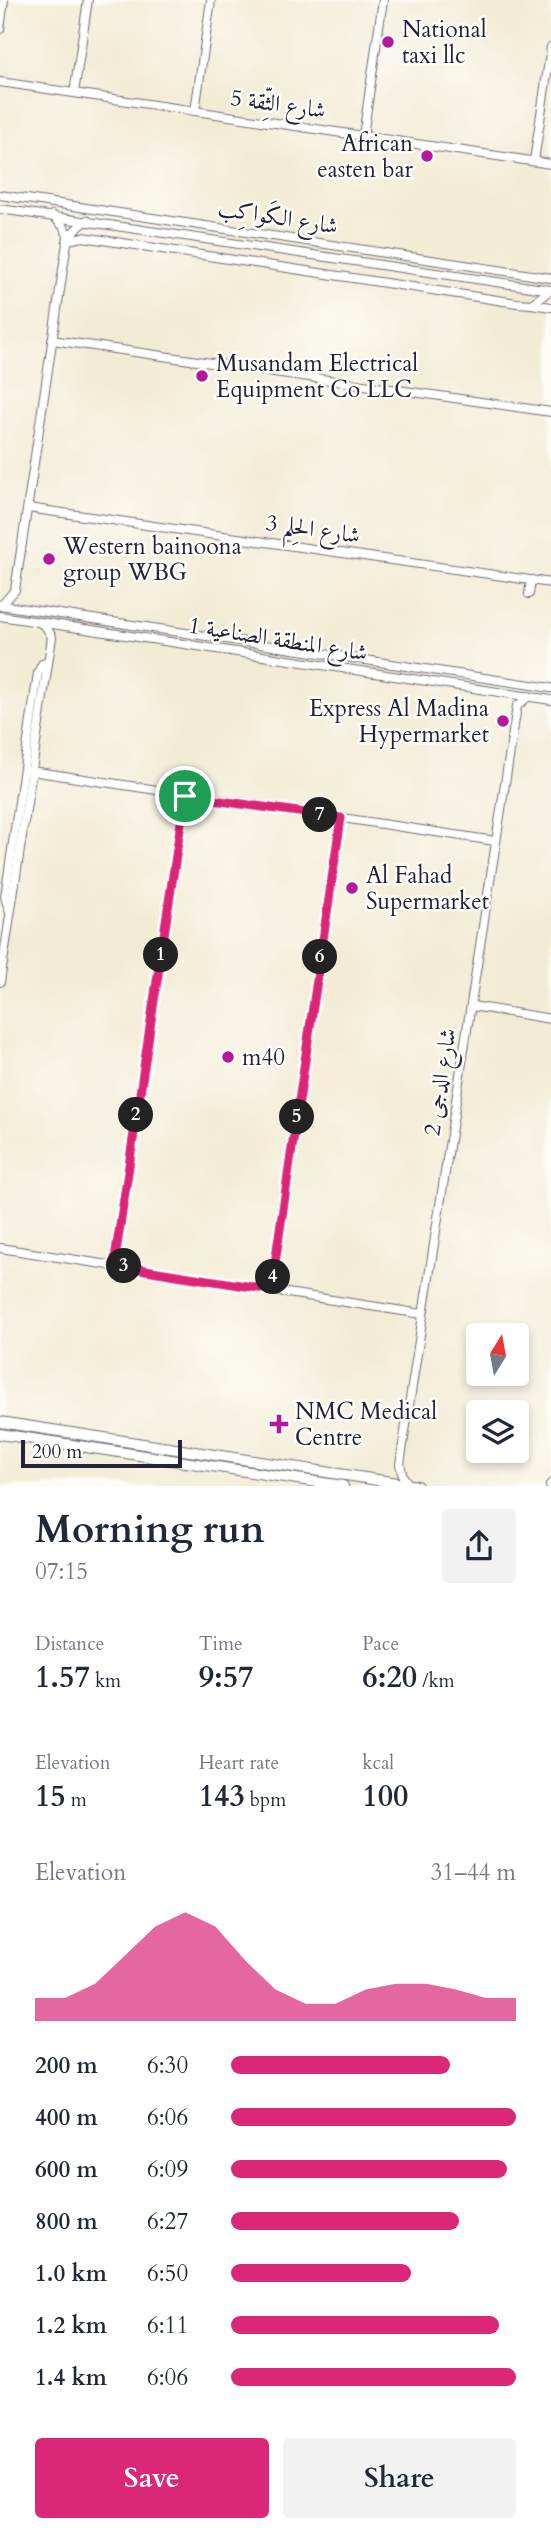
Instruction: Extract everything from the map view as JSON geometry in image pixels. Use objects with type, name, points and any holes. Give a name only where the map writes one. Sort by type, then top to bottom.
[{"type":"main road","points":[[0,1422],[413,1485]]},
{"type":"main road","points":[[0,1434],[344,1486]]},
{"type":"street","points":[[0,29],[4,0]]},
{"type":"street","points":[[74,93],[88,0]]},
{"type":"street","points":[[195,111],[211,0]]},
{"type":"street","points":[[363,136],[383,0]]},
{"type":"street","points":[[534,161],[551,47]]},
{"type":"street","name":"شارع الثِّقة 5","points":[[0,82],[551,164]]},
{"type":"street","name":"شارع الكَواكِب","points":[[0,195],[551,278]]},
{"type":"street","name":"شارع الكَواكِب","points":[[0,209],[551,290]]},
{"type":"street","points":[[1,606],[15,590],[68,238],[64,228],[52,215]]},
{"type":"street","points":[[68,238],[87,220]]},
{"type":"street","points":[[141,229],[148,239],[160,248]]},
{"type":"street","points":[[68,238],[83,237],[551,307]]},
{"type":"street","points":[[531,304],[551,290]]},
{"type":"street","points":[[52,340],[551,412]]},
{"type":"street","name":"شارع الحِلم 3","points":[[29,508],[551,583]]},
{"type":"street","points":[[530,594],[531,580]]},
{"type":"street","points":[[15,590],[25,609]]},
{"type":"street","name":"شارع المنطقة الصناعية 1","points":[[1,606],[551,688]]},
{"type":"street","name":"شارع المنطقة الصناعية 1","points":[[0,617],[551,699]]},
{"type":"street","points":[[0,982],[3,938],[10,913],[51,637],[49,630],[40,622]]},
{"type":"street","points":[[51,637],[66,626]]},
{"type":"street","points":[[10,913],[5,897],[38,670],[48,662]]},
{"type":"street","points":[[503,692],[511,696],[517,706],[529,696]]},
{"type":"street","name":"شارع الدجى 2","points":[[400,1464],[517,706]]},
{"type":"street","points":[[31,771],[495,841]]},
{"type":"street","points":[[114,1265],[185,796]]},
{"type":"street","points":[[271,1290],[341,818]]},
{"type":"street","points":[[472,1006],[551,1019]]},
{"type":"street","points":[[0,1248],[422,1314]]},
{"type":"street","points":[[385,1481],[400,1464]]},
{"type":"street","points":[[400,1464],[401,1473],[413,1485]]},
{"type":"place","name":"National taxi llc","points":[[388,42]]},
{"type":"place","name":"African easten bar","points":[[427,156]]},
{"type":"place","name":"Musandam Electrical Equipment Co LLC","points":[[202,376]]},
{"type":"place","name":"Western bainoona group WBG","points":[[49,559]]},
{"type":"place","name":"Express Al Madina Hypermarket","points":[[503,721]]},
{"type":"place","name":"Al Fahad Supermarket","points":[[352,888]]},
{"type":"place","name":"m40","points":[[228,1057]]},
{"type":"place","name":"NMC Medical Centre","points":[[279,1424]]},
{"type":"route","points":[[185,796],[341,818],[271,1290],[114,1265],[185,796]]}]
